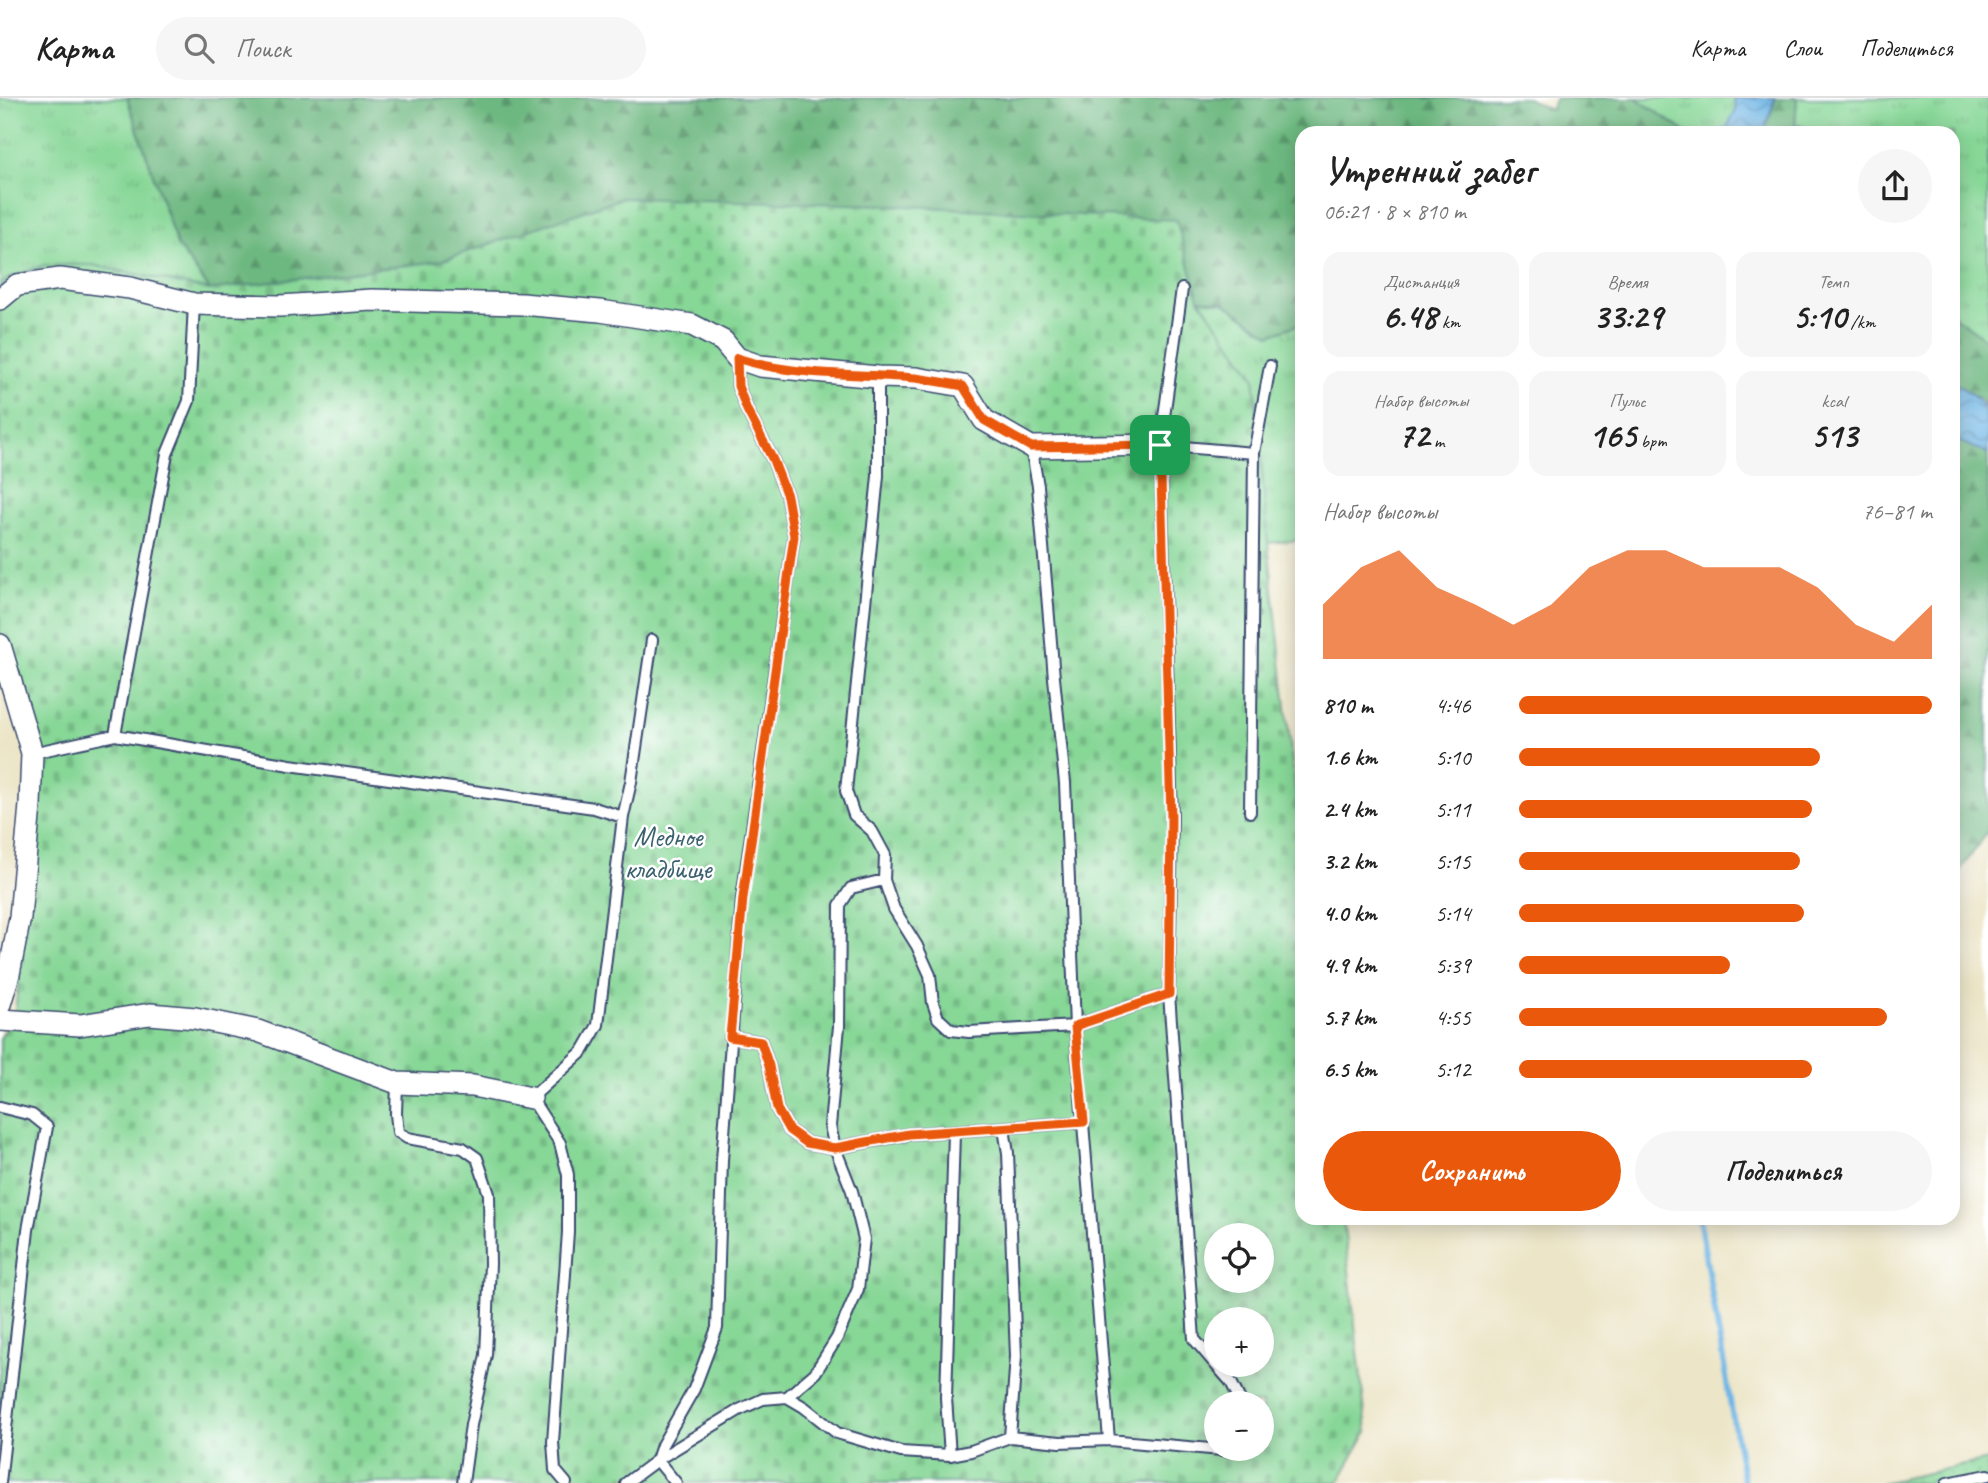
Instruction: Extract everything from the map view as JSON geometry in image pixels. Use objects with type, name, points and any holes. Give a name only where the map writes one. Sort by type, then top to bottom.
[{"type":"street","points":[[0,299],[17,285],[60,279],[130,288],[194,304],[280,306],[372,300],[522,304],[600,311],[692,325],[723,341],[737,358],[760,366],[916,378],[963,386],[984,420],[1031,447],[1160,445]]},
{"type":"street","points":[[0,645],[32,753],[20,918],[0,1004]]},
{"type":"street","points":[[0,1020],[80,1025],[150,1014],[195,1018],[258,1031],[397,1083],[473,1086],[530,1098]]},
{"type":"lane","points":[[1182,289],[1160,445],[1171,817],[1169,994],[1194,1339],[1204,1351]]},
{"type":"lane","points":[[115,735],[167,454],[189,401],[194,304]]},
{"type":"lane","points":[[657,1460],[662,1445],[694,1389],[717,1328],[722,1160],[743,898],[794,536],[787,496],[738,386],[737,358]]},
{"type":"lane","points":[[1250,812],[1254,453],[1270,366]]},
{"type":"lane","points":[[878,377],[878,476],[846,791],[854,815],[872,831],[885,855],[884,880],[894,909],[917,946],[930,975],[933,1003],[938,1017],[951,1030],[969,1032],[1075,1026],[1169,994]]},
{"type":"lane","points":[[1160,445],[1254,453]]},
{"type":"lane","points":[[1031,447],[1038,486],[1065,783],[1075,1026],[1110,1440]]},
{"type":"lane","points":[[566,1483],[555,1470],[553,1442],[568,1232],[568,1175],[560,1143],[530,1098],[583,1051],[598,1025],[623,817],[631,782],[652,640]]},
{"type":"lane","points":[[32,753],[115,735],[290,765],[594,808],[623,817]]},
{"type":"lane","points":[[787,1397],[815,1373],[837,1338],[858,1289],[864,1240],[852,1191],[835,1148],[830,1126],[839,1026],[840,905],[851,888],[884,880]]},
{"type":"lane","points":[[730,1037],[761,1042],[769,1066],[777,1109],[789,1130],[807,1143],[835,1148],[909,1134],[1084,1122]]},
{"type":"lane","points":[[397,1083],[398,1132],[407,1138],[463,1149],[470,1153],[477,1158],[489,1194],[490,1265],[486,1355],[471,1425],[463,1483]]},
{"type":"lane","points":[[0,1107],[32,1115],[47,1127],[28,1230],[0,1483]]},
{"type":"lane","points":[[1004,1129],[1009,1166],[1016,1356],[1010,1437]]},
{"type":"lane","points":[[950,1455],[946,1398],[954,1133]]},
{"type":"lane","points":[[626,1483],[657,1460],[739,1410],[763,1399],[787,1397],[837,1433],[901,1452],[950,1455],[971,1451],[1010,1437],[1060,1442],[1110,1440],[1204,1448]]},
{"type":"lane","points":[[657,1460],[676,1483]]},
{"type":"lane","points":[[1947,1483],[1988,1475]]},
{"type":"green space","points":[[0,98],[127,98],[177,245],[210,290],[92,265],[0,285]]},
{"type":"green space","points":[[127,98],[1527,98],[1550,110],[1556,98],[1636,98],[1677,126],[1295,126],[1295,326],[1270,335],[1224,303],[1199,299],[1176,220],[885,205],[622,198],[441,261],[210,290],[177,245]]},
{"type":"green space","points":[[1636,98],[1736,98],[1736,110],[1728,126],[1677,126]]},
{"type":"green space","points":[[1776,98],[1797,98],[1795,125],[1799,126],[1766,126]]},
{"type":"green space","points":[[1797,98],[1988,98],[1988,341],[1960,320],[1960,126],[1795,125]]},
{"type":"green space","name":"Медное кладбище","points":[[622,198],[885,205],[1176,220],[1199,299],[1254,376],[1268,543],[1295,788],[1295,1225],[1344,1225],[1367,1432],[1338,1483],[0,1483],[0,1039],[15,1011],[44,763],[6,692],[0,654],[0,285],[9,278],[44,265],[92,265],[210,290],[441,261]]},
{"type":"green space","points":[[1199,299],[1224,303],[1270,335],[1295,326],[1295,541],[1268,543],[1254,376]]},
{"type":"green space","points":[[1960,320],[1988,341],[1988,411],[1981,400],[1960,386]]},
{"type":"green space","points":[[1960,442],[1988,453],[1988,832],[1960,870]]},
{"type":"green space","points":[[1988,1460],[1988,1483],[1881,1483]]},
{"type":"water","points":[[1736,98],[1775,98],[1766,126],[1728,126],[1736,110]]},
{"type":"water","points":[[1960,387],[1973,396],[1984,410],[1988,453],[1960,442]]},
{"type":"waterway","points":[[1700,1225],[1744,1483]]},
{"type":"route","points":[[737,358],[760,366],[916,378],[963,386],[984,420],[1031,447],[1160,445],[1171,817],[1169,994],[1075,1026],[1084,1122],[909,1134],[835,1148],[807,1143],[789,1130],[777,1109],[769,1066],[761,1042],[730,1037],[743,898],[794,536],[787,496],[738,386],[737,358]]}]
